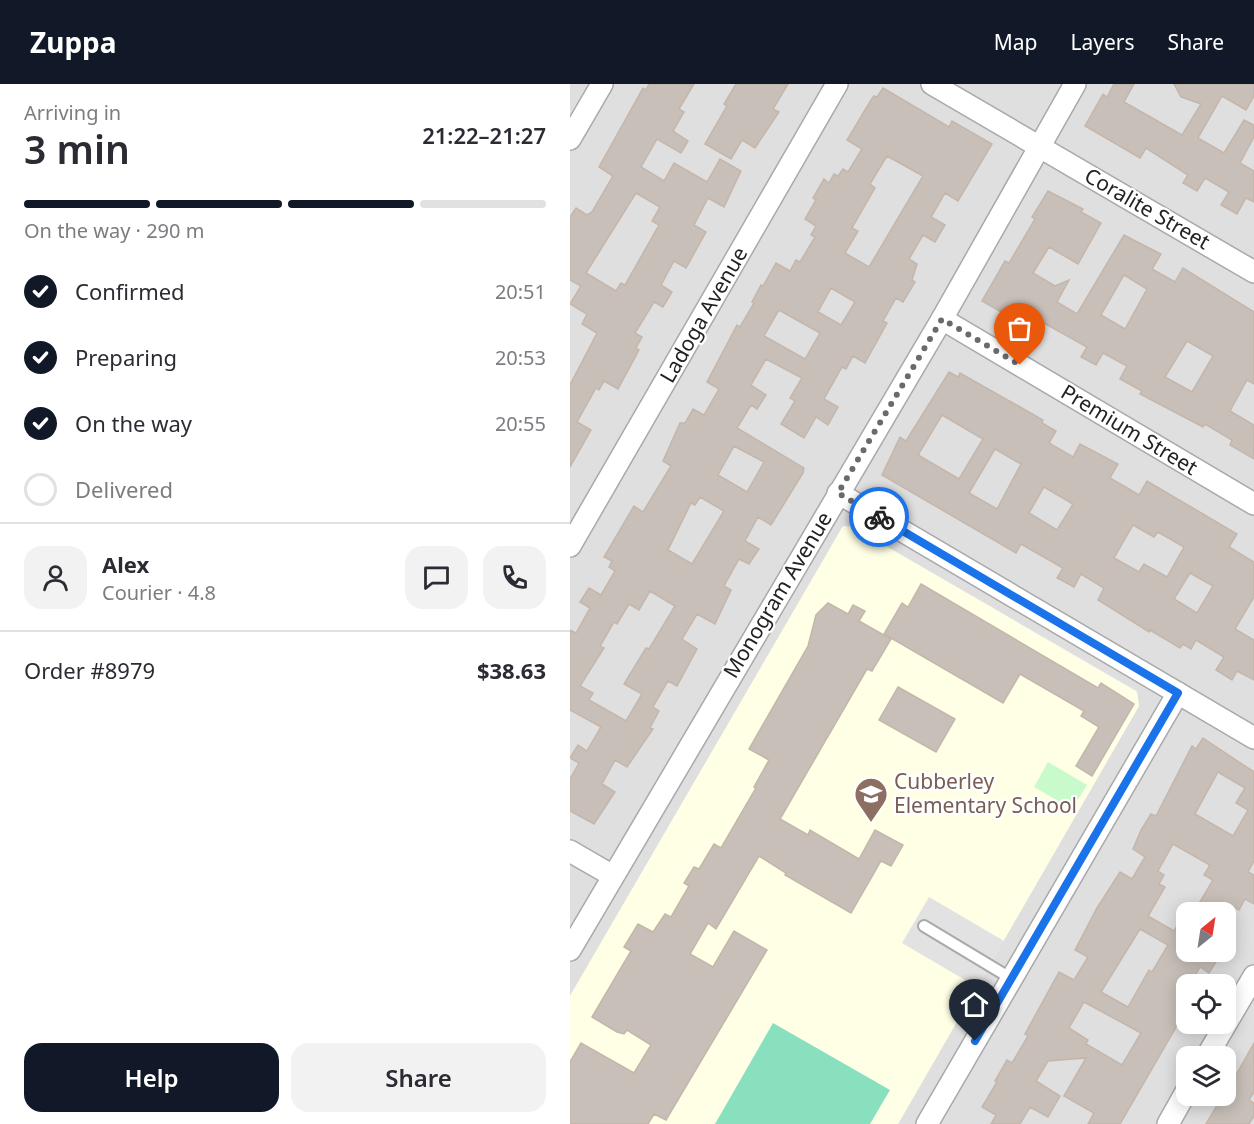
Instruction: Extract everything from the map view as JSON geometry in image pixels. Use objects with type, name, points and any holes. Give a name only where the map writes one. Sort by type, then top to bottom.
[{"type":"street","points":[[570,139],[602,84]]},
{"type":"street","name":"Ladoga Avenue","points":[[570,546],[837,84]]},
{"type":"street","points":[[933,84],[1040,147]]},
{"type":"street","name":"Monogram Avenue","points":[[570,950],[942,319],[1075,84]]},
{"type":"street","name":"Coralite Street","points":[[1040,147],[1254,272]]},
{"type":"street","name":"Premium Street","points":[[942,319],[1254,504]]},
{"type":"street","points":[[838,493],[1254,738]]},
{"type":"street","points":[[927,1124],[1178,693]]},
{"type":"street","points":[[570,851],[613,876]]},
{"type":"street","points":[[1214,1046],[1254,976]]},
{"type":"street","points":[[1168,1124],[1178,1106]]},
{"type":"lane","points":[[924,926],[1012,979]]},
{"type":"shaded area","points":[[570,84],[1254,84],[1254,1124],[898,1124],[1139,706],[1137,691],[853,527],[843,526],[570,996]]},
{"type":"shaded area","name":"Cubberley Elementary School","points":[[843,526],[853,527],[1137,692],[1139,706],[898,1124],[570,1124],[570,996]]},
{"type":"shaded area","points":[[929,897],[1004,941],[977,987],[902,943]]},
{"type":"green space","points":[[1048,762],[1087,785],[1072,809],[1034,787]]},
{"type":"green space","points":[[773,1023],[890,1090],[870,1124],[715,1124]]},
{"type":"building","points":[[649,84],[694,84],[679,109],[684,112],[673,131],[688,141],[681,153],[657,139],[641,167],[664,181],[674,163],[707,182],[720,159],[741,171],[724,207],[708,198],[694,225],[706,232],[686,268],[674,261],[661,285],[672,292],[663,307],[654,302],[635,333],[642,337],[636,348],[639,350],[618,389],[604,381],[599,390],[596,388],[577,422],[591,430],[570,467],[570,385],[597,333],[582,324],[587,314],[570,304],[581,286],[570,280],[570,217],[576,208],[587,215],[592,212],[613,176],[599,167],[643,88],[646,90]],"holes":[[[636,193],[660,207],[652,221],[659,225],[625,285],[621,283],[616,291],[586,273]]]},
{"type":"building","points":[[736,84],[788,84],[773,109],[779,112],[755,148],[742,140],[731,159],[705,144],[727,106],[724,104]]},
{"type":"building","points":[[1114,84],[1134,84],[1124,102],[1182,135],[1201,104],[1181,97],[1174,84],[1254,84],[1254,96],[1246,110],[1222,96],[1198,138],[1224,153],[1244,120],[1254,125],[1254,137],[1240,163],[1254,171],[1254,202],[1246,198],[1237,214],[1221,205],[1229,192],[1205,178],[1197,191],[1183,183],[1188,175],[1146,148],[1140,158],[1085,126],[1103,94],[1107,97]]},
{"type":"building","points":[[883,88],[949,127],[952,121],[992,144],[958,201],[945,193],[931,217],[945,225],[935,242],[923,235],[909,259],[917,264],[912,280],[915,282],[903,302],[896,298],[883,321],[887,323],[865,363],[853,356],[846,369],[842,367],[824,399],[838,407],[828,425],[816,417],[804,438],[781,424],[795,401],[790,398],[802,378],[766,359],[751,385],[766,395],[757,409],[751,405],[737,428],[804,468],[803,473],[771,525],[758,517],[745,541],[759,549],[749,564],[739,559],[724,586],[731,590],[715,624],[697,614],[682,639],[697,649],[677,686],[668,681],[653,707],[659,711],[650,728],[653,729],[627,767],[615,760],[602,784],[615,792],[594,824],[570,811],[570,779],[579,763],[570,758],[578,745],[587,751],[601,727],[570,710],[570,630],[576,633],[590,608],[580,602],[589,588],[601,595],[615,571],[609,567],[612,561],[604,557],[634,506],[643,512],[671,466],[663,461],[680,423],[685,423],[693,409],[704,415],[719,389],[707,382],[737,325],[740,327],[754,303],[752,302],[761,285],[763,286],[776,263],[790,271],[796,260],[800,262],[815,237],[811,235],[816,226],[805,219],[816,200],[813,198],[824,179],[829,183],[834,174],[838,176],[843,169],[848,172],[862,149],[847,140],[871,100],[874,96],[877,97]],"holes":[[[887,156],[923,176],[869,267],[845,253],[858,231],[852,228],[875,188],[870,184]],[[831,288],[855,302],[841,325],[818,312]],[[779,310],[820,333],[805,359],[764,336]],[[734,446],[764,462],[747,492],[718,475]],[[700,497],[724,511],[692,564],[668,550],[691,503],[695,505]],[[650,591],[675,606],[624,684],[642,694],[626,721],[589,700],[593,693],[580,686],[604,648],[600,646],[614,622],[617,624],[629,604],[639,610]]]},
{"type":"building","points":[[1048,191],[1083,209],[1081,212],[1101,223],[1078,264],[1049,247],[1033,273],[1055,286],[1069,280],[1057,302],[1077,314],[1124,235],[1161,254],[1152,269],[1175,282],[1183,268],[1254,312],[1254,384],[1247,380],[1230,411],[1254,425],[1254,459],[1230,445],[1232,440],[1205,424],[1203,427],[1140,394],[1142,391],[1120,379],[1127,366],[1103,353],[1096,365],[1081,357],[1087,347],[1044,323],[1038,333],[982,301],[1005,261],[1009,263],[1035,219],[1032,217]],"holes":[[[1124,275],[1147,289],[1125,329],[1101,315]],[[1187,341],[1213,356],[1192,392],[1165,377]]]},
{"type":"building","points":[[949,372],[958,377],[960,373],[1043,420],[1042,423],[1056,431],[1049,443],[1073,457],[1080,444],[1118,464],[1110,478],[1139,495],[1147,481],[1237,534],[1229,547],[1254,562],[1254,597],[1235,629],[1254,640],[1254,680],[1237,671],[1232,680],[1216,670],[1224,657],[1196,640],[1191,649],[1183,644],[1180,648],[1150,630],[1149,632],[1098,600],[1104,588],[1081,574],[1074,587],[1057,578],[1063,568],[1021,544],[1016,553],[882,475],[900,437],[906,441]],"holes":[[[942,415],[983,439],[959,479],[918,455]],[[995,449],[1021,464],[997,509],[969,493]],[[1044,487],[1073,504],[1057,530],[1029,513]],[[1133,525],[1154,537],[1158,532],[1184,547],[1167,577],[1144,564],[1139,572],[1114,558]],[[1190,573],[1213,586],[1197,613],[1174,599]]]},
{"type":"building","points":[[921,584],[1098,688],[1101,683],[1134,704],[1092,776],[1076,766],[1099,727],[1081,716],[1084,711],[1020,674],[1003,703],[884,634],[902,603],[908,607]]},
{"type":"building","points":[[828,603],[848,614],[853,605],[865,611],[859,621],[891,639],[872,671],[867,669],[780,819],[808,835],[810,830],[859,859],[875,830],[903,845],[891,866],[881,861],[851,913],[785,875],[786,873],[759,856],[716,929],[708,923],[690,954],[713,967],[734,931],[767,950],[666,1120],[654,1114],[648,1124],[570,1124],[570,1062],[581,1043],[634,1073],[651,1045],[627,1030],[624,1034],[617,1032],[592,1017],[631,951],[624,947],[638,924],[653,932],[665,914],[671,917],[689,886],[684,883],[694,867],[699,869],[714,844],[721,848],[756,788],[754,787],[769,760],[749,749],[808,646],[816,615]]},
{"type":"building","points":[[898,687],[955,719],[936,752],[879,720]]},
{"type":"building","points":[[1203,738],[1254,772],[1254,861],[1248,872],[1254,875],[1254,904],[1245,899],[1239,910],[1236,908],[1236,902],[1200,902],[1213,880],[1204,875],[1210,865],[1173,844],[1158,871],[1164,875],[1159,884],[1165,887],[1148,916],[1174,931],[1176,928],[1176,962],[1216,962],[1209,973],[1200,967],[1196,974],[1176,974],[1176,1027],[1120,1124],[1088,1124],[1094,1113],[1064,1096],[1086,1058],[1048,1061],[1036,1081],[1060,1096],[1048,1117],[1030,1107],[1020,1124],[991,1124],[996,1115],[982,1107],[997,1082],[995,1081],[1007,1060],[1012,1063],[1028,1036],[1025,1034],[1059,972],[1074,980],[1088,957],[1075,950],[1097,908],[1120,872],[1132,879],[1145,857],[1133,849],[1141,830],[1151,814],[1156,816],[1192,746],[1196,749]],"holes":[[[1218,772],[1245,788],[1236,803],[1248,810],[1233,836],[1195,814]],[[1140,929],[1168,945],[1152,972],[1149,970],[1128,1007],[1101,992]],[[1084,1002],[1141,1033],[1122,1065],[1086,1044],[1088,1040],[1069,1028]]]},
{"type":"building","points":[[1254,1043],[1254,1092],[1249,1100],[1254,1103],[1254,1116],[1249,1124],[1206,1124],[1217,1106],[1236,1106],[1236,1075]]},
{"type":"way so far","points":[[879,517],[838,493],[942,319],[1020,365]]},
{"type":"place","name":"Cubberley Elementary School","points":[[871,823]]},
{"type":"route","points":[[879,517],[1178,693],[975,1041]]}]
